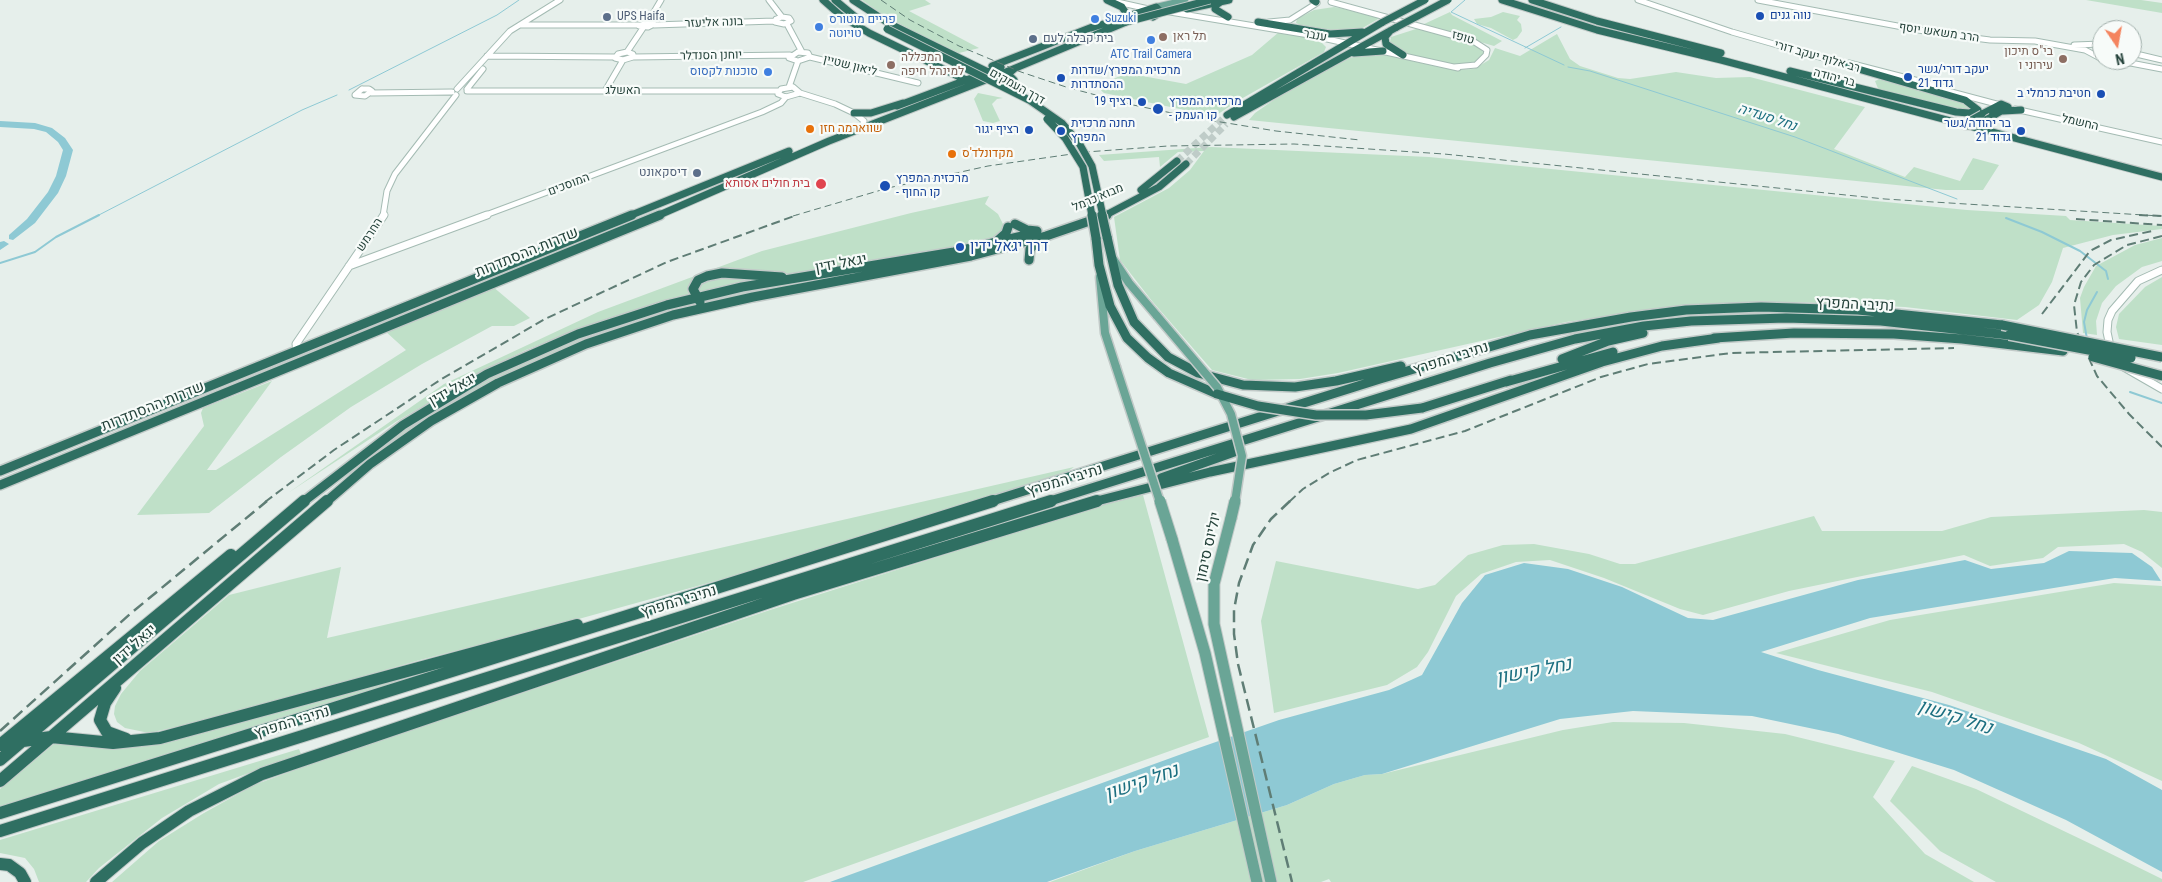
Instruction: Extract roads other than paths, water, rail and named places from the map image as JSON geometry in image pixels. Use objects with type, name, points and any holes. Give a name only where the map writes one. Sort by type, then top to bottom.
[{"type":"highway","points":[[823,0],[840,15],[869,33],[967,80]]},
{"type":"highway","name":"דרך העמקים","points":[[835,0],[855,17],[1029,100],[1062,123],[1079,143],[1092,166],[1118,285],[1128,311],[1150,342],[1168,357],[1198,373],[1244,385],[1294,387],[1328,382],[1530,335]]},
{"type":"highway","name":"דרך העמקים","points":[[844,0],[861,15],[883,30],[1028,106],[1056,126],[1071,145],[1083,167],[1088,188],[1099,265],[1110,306],[1119,327],[1132,344],[1169,373],[1185,382],[1217,394],[1258,406],[1316,415],[1366,415],[1422,408],[1506,382]]},
{"type":"highway","points":[[853,0],[890,24],[995,76]]},
{"type":"highway","points":[[1108,0],[1122,7],[1124,19]]},
{"type":"highway","points":[[968,62],[991,66],[1096,26],[1197,0]]},
{"type":"highway","points":[[1124,19],[1210,0]]},
{"type":"highway","points":[[1227,115],[1380,24],[1425,0]]},
{"type":"highway","points":[[1234,117],[1448,0]]},
{"type":"highway","name":"בר יהודה","points":[[1502,0],[1568,22],[1630,39],[1721,60],[2162,178]]},
{"type":"highway","points":[[1521,0],[1574,17],[1598,21]]},
{"type":"highway","points":[[1532,0],[1598,21]]},
{"type":"highway","points":[[1181,10],[1225,1]]},
{"type":"highway","points":[[1225,1],[1216,5],[1215,9],[1227,19]]},
{"type":"highway","points":[[1065,46],[1146,7],[1164,10]]},
{"type":"highway","points":[[1153,17],[1164,10]]},
{"type":"highway","points":[[1065,46],[1153,17],[1164,10]]},
{"type":"highway","points":[[1292,19],[1294,26],[1303,30]]},
{"type":"highway","name":"בר יהודה","points":[[1598,21],[2162,170]]},
{"type":"highway","points":[[1258,22],[1343,35],[1361,32],[1380,24]]},
{"type":"highway","points":[[1065,46],[1073,36],[1096,26]]},
{"type":"highway","points":[[1390,31],[1385,38],[1386,44],[1403,55]]},
{"type":"highway","points":[[1310,35],[1329,42],[1332,53]]},
{"type":"highway","points":[[1630,39],[2162,178]]},
{"type":"highway","name":"שדרות ההסתדרות","points":[[0,471],[862,124],[948,94],[982,79],[995,76],[1065,46]]},
{"type":"highway","name":"שדרות ההסתדרות","points":[[0,485],[723,189],[775,167],[786,158],[912,100],[955,83],[1065,46]]},
{"type":"highway","points":[[1343,56],[1361,52],[1383,51]]},
{"type":"highway","points":[[1768,66],[1956,112],[1970,113],[1978,110],[1973,104],[1965,100],[1848,66]]},
{"type":"highway","points":[[1014,80],[1008,74],[1015,68]]},
{"type":"highway","points":[[947,71],[955,79],[955,83]]},
{"type":"highway","points":[[924,103],[967,80],[982,79],[987,72]]},
{"type":"highway","points":[[948,94],[975,90]]},
{"type":"highway","points":[[1969,97],[1985,104],[1991,109]]},
{"type":"highway","points":[[854,113],[872,114],[912,100]]},
{"type":"highway","points":[[1966,127],[1991,117],[2003,106]]},
{"type":"highway","points":[[1966,127],[1966,123],[1991,109],[2003,106],[2022,110]]},
{"type":"highway","name":"מבוא כרמל","points":[[1018,237],[1046,233],[1100,218],[1129,204],[1166,182],[1182,163]]},
{"type":"highway","points":[[994,243],[1004,235],[1011,225],[1046,233]]},
{"type":"highway","points":[[1030,260],[1029,252],[1032,245],[1046,233]]},
{"type":"highway","name":"מבוא כרמל","points":[[1031,241],[1046,233]]},
{"type":"highway","name":"יגאל ידין","points":[[0,760],[319,488],[403,425],[487,374],[607,323],[696,298],[1018,237]]},
{"type":"highway","name":"יגאל ידין","points":[[0,780],[358,474],[431,421],[506,380],[579,347],[638,326],[709,306],[971,256],[1031,241]]},
{"type":"highway","points":[[709,306],[696,298],[693,291],[696,283],[712,274],[810,276]]},
{"type":"highway","name":"נתיבי המפרץ","points":[[0,813],[1380,379],[1530,335],[1631,316],[1686,310],[1761,307],[1858,310],[2002,325],[2162,357]]},
{"type":"highway","points":[[1506,382],[1608,341],[1666,328],[1733,319]]},
{"type":"highway","name":"נתיבי המפרץ","points":[[0,831],[1575,339],[1644,326],[1733,319],[1881,321],[2009,335],[2162,364]]},
{"type":"highway","points":[[2002,325],[2162,350]]},
{"type":"highway","points":[[1506,382],[1568,363],[1660,344],[1804,333],[1894,334],[1962,338],[2063,350],[2115,362],[2162,376]]},
{"type":"highway","points":[[1096,501],[1201,474],[1411,429],[1450,417],[1558,376],[1610,360],[1662,346],[1719,338]]},
{"type":"highway","points":[[445,692],[793,594],[1096,501],[1401,392]]},
{"type":"highway","points":[[0,746],[218,565],[319,488]]},
{"type":"highway","points":[[22,741],[51,737],[113,743],[140,741],[187,732],[728,584]]},
{"type":"highway","points":[[96,882],[142,843],[189,811],[262,774],[793,594]]},
{"type":"highway","points":[[122,677],[105,703],[100,720],[103,727],[114,736],[140,741]]},
{"type":"highway","points":[[0,864],[9,865],[20,873],[25,882]]},
{"type":"main road","points":[[1164,10],[1175,2],[1183,0]]},
{"type":"main road","points":[[1163,3],[1183,0]]},
{"type":"main road","points":[[1164,10],[1175,2]]},
{"type":"main road","name":"יוליוס סימון","points":[[1111,256],[1129,283],[1203,368],[1217,387],[1231,414],[1238,434],[1242,456],[1239,487],[1214,584],[1214,624],[1226,688],[1271,882]]},
{"type":"main road","name":"יוליוס סימון","points":[[1099,265],[1102,315],[1116,367],[1189,591],[1257,882]]},
{"type":"street","name":"החרמש","points":[[467,90],[501,40],[560,0]]},
{"type":"street","name":"החרמש","points":[[524,25],[566,0]]},
{"type":"street","points":[[524,25],[641,26],[648,22],[661,0]]},
{"type":"street","points":[[769,0],[782,17],[792,20],[787,24],[778,24],[774,21]]},
{"type":"street","points":[[1108,0],[1146,7],[1163,3]]},
{"type":"street","points":[[1121,0],[1146,7]]},
{"type":"street","name":"רב אלוף יעקב דורי","points":[[1638,0],[1732,32],[1848,66],[2003,106]]},
{"type":"street","name":"רב אלוף יעקב דורי","points":[[1646,0],[1785,45],[2003,106]]},
{"type":"street","name":"הרב משאש יוסף","points":[[1758,0],[1844,17],[1961,36],[2044,42]]},
{"type":"street","points":[[1292,19],[1308,9],[1316,1],[1327,4]]},
{"type":"street","points":[[1308,9],[1327,4]]},
{"type":"street","name":"טופז","points":[[1327,4],[1344,6],[1473,40],[1486,48],[1487,54],[1476,65],[1458,68]]},
{"type":"street","points":[[1164,10],[1181,10]]},
{"type":"street","name":"ענבר","points":[[1164,10],[1258,22],[1278,22],[1292,19]]},
{"type":"street","name":"ענבר","points":[[1181,10],[1349,43],[1458,68]]},
{"type":"street","points":[[774,21],[782,17]]},
{"type":"street","points":[[1227,19],[1232,28]]},
{"type":"street","name":"בונה אליעזר","points":[[641,26],[774,21]]},
{"type":"street","points":[[648,22],[653,22],[654,25]]},
{"type":"street","points":[[787,24],[802,52],[810,54],[810,57],[798,61],[790,59],[790,55]]},
{"type":"street","points":[[490,56],[615,57],[627,52],[641,26]]},
{"type":"street","points":[[2044,42],[2066,44],[2092,50]]},
{"type":"street","points":[[2044,42],[2092,47]]},
{"type":"street","points":[[2086,48],[2092,52]]},
{"type":"street","points":[[627,52],[632,54],[633,57]]},
{"type":"street","name":"יוחנן הסנדלר","points":[[622,60],[633,57],[790,55],[802,52]]},
{"type":"street","points":[[2142,54],[2162,59]]},
{"type":"street","name":"החרמש","points":[[297,350],[296,344],[384,214],[387,191],[395,174],[455,92],[490,56]]},
{"type":"street","points":[[604,91],[622,60],[615,57]]},
{"type":"street","name":"ליאון שטיין","points":[[810,57],[918,83]]},
{"type":"street","points":[[798,61],[790,87],[798,89],[800,93],[835,104],[854,113],[862,124]]},
{"type":"street","points":[[2142,64],[2162,69]]},
{"type":"street","name":"האשלג","points":[[467,90],[779,91],[790,87]]},
{"type":"street","points":[[370,93],[455,92],[467,90]]},
{"type":"street","points":[[779,91],[779,95],[786,98]]},
{"type":"street","name":"המוסכים","points":[[349,266],[756,114],[781,103],[786,98],[800,93]]},
{"type":"street","name":"החשמל","points":[[2003,106],[2162,140]]},
{"type":"street","name":"החשמל","points":[[2022,110],[2162,140]]},
{"type":"street","points":[[2162,270],[2138,282],[2129,289],[2112,311],[2108,320],[2107,332],[2116,361],[2133,374],[2162,389]]},
{"type":"water","name":"נחל קישון","points":[[2069,551],[2132,553],[2152,567],[2161,581],[2115,578],[1870,618],[1761,652],[1818,670],[1949,705],[2106,759],[2162,790],[2162,872],[2066,820],[1954,770],[1838,734],[1752,716],[1633,711],[1560,719],[1382,774],[1365,775],[1334,784],[1287,805],[1135,851],[1047,882],[830,882],[1190,751],[1279,720],[1389,690],[1422,675],[1462,603],[1485,575],[1524,563],[1568,569],[1622,587],[1688,618],[1713,620],[1858,580],[1965,560],[1991,569],[2044,563]]},
{"type":"waterway","points":[[349,90],[497,15],[519,0]]},
{"type":"waterway","name":"נחל סעדיה","points":[[1465,0],[1451,12],[1526,47]]},
{"type":"waterway","points":[[1526,47],[1561,27]]},
{"type":"waterway","name":"נחל סעדיה","points":[[1526,47],[1564,65]]},
{"type":"waterway","name":"נחל סעדיה","points":[[1568,67],[1590,71],[1795,137],[1957,199]]},
{"type":"waterway","points":[[97,216],[302,110],[337,95]]},
{"type":"waterway","points":[[0,124],[35,126],[49,130],[62,140],[68,150],[61,176],[53,193],[31,221],[13,237]]},
{"type":"waterway","points":[[0,263],[35,252],[56,237],[99,215]]},
{"type":"waterway","name":"נחל סעדיה","points":[[2006,218],[2042,232],[2080,251],[2106,271],[2108,279]]},
{"type":"waterway","points":[[0,247],[4,244]]},
{"type":"waterway","name":"נחל סעדיה","points":[[2087,339],[2084,322],[2087,310],[2097,292]]},
{"type":"waterway","name":"נחל סעדיה","points":[[2130,392],[2162,403]]},
{"type":"tunnel","points":[[1177,161],[1227,115]]},
{"type":"tunnel","points":[[1186,164],[1226,124]]},
{"type":"railway","points":[[881,0],[910,20],[959,46],[1021,72],[1066,87],[1133,105],[1196,118],[1276,131],[1360,140]]},
{"type":"railway","points":[[793,216],[888,188],[988,166],[1086,152],[1168,146],[1294,144],[1444,154],[1885,199],[2155,216]]},
{"type":"railway","points":[[265,502],[334,450],[440,380],[545,319],[667,262],[797,215]]},
{"type":"railway","points":[[2139,215],[2155,216]]},
{"type":"railway","points":[[2155,216],[2162,216]]},
{"type":"railway","points":[[2155,216],[2160,216]]},
{"type":"railway","points":[[2076,219],[2162,225]]},
{"type":"railway","points":[[2042,314],[2090,251],[2111,240],[2152,231]]},
{"type":"railway","points":[[2162,236],[2127,245],[2094,265],[2081,282],[2074,305],[2077,332],[2097,376],[2129,414],[2162,447]]},
{"type":"railway","points":[[1289,502],[1303,489],[1329,473],[1357,460],[1465,431],[1601,377],[1648,364],[1731,353],[1954,348]]},
{"type":"railway","points":[[0,731],[130,614],[267,501]]},
{"type":"railway","points":[[1290,501],[1271,519],[1253,545],[1239,583],[1234,610],[1234,634],[1238,664],[1292,882]]},
{"type":"place","name":"נווה גנים","points":[[1760,16]]},
{"type":"place","name":"UPS Haifa","points":[[607,17]]},
{"type":"place","name":"Suzuki","points":[[1095,19]]},
{"type":"place","name":"פריים מוטורס טויוטה","points":[[819,27]]},
{"type":"place","name":"תל ראן","points":[[1163,37]]},
{"type":"place","name":"בית קבלה לעם","points":[[1033,39]]},
{"type":"place","name":"ATC Trail Camera","points":[[1151,40]]},
{"type":"place","name":"בי\"ס תיכון עירוני ו","points":[[2063,59]]},
{"type":"place","name":"המכללה למינהל חיפה","points":[[891,65]]},
{"type":"place","name":"סוכנות לקסוס","points":[[768,72]]},
{"type":"place","name":"יעקב דורי/גשר גדוד 21","points":[[1908,77]]},
{"type":"place","name":"מרכזית המפרץ/שדרות ההסתדרות","points":[[1061,78]]},
{"type":"place","name":"חטיבת כרמלי ב","points":[[2101,94]]},
{"type":"place","name":"רציף 19","points":[[1142,102]]},
{"type":"place","name":"מרכזית המפרץ - קו העמק","points":[[1158,109]]},
{"type":"place","name":"שווארמה חזן","points":[[810,129]]},
{"type":"place","name":"רציף יגור","points":[[1029,130]]},
{"type":"place","name":"תחנה מרכזית המפרץ","points":[[1061,131]]},
{"type":"place","name":"בר יהודה/גשר גדוד 21","points":[[2021,131]]},
{"type":"place","name":"מקדונלד'ס","points":[[952,154]]},
{"type":"place","name":"דיסקאונט","points":[[697,173]]},
{"type":"place","name":"בית חולים אסותא","points":[[821,184]]},
{"type":"place","name":"מרכזית המפרץ - קו החוף","points":[[885,186]]},
{"type":"place","name":"דרך יגאל ידין","points":[[960,247]]}]
